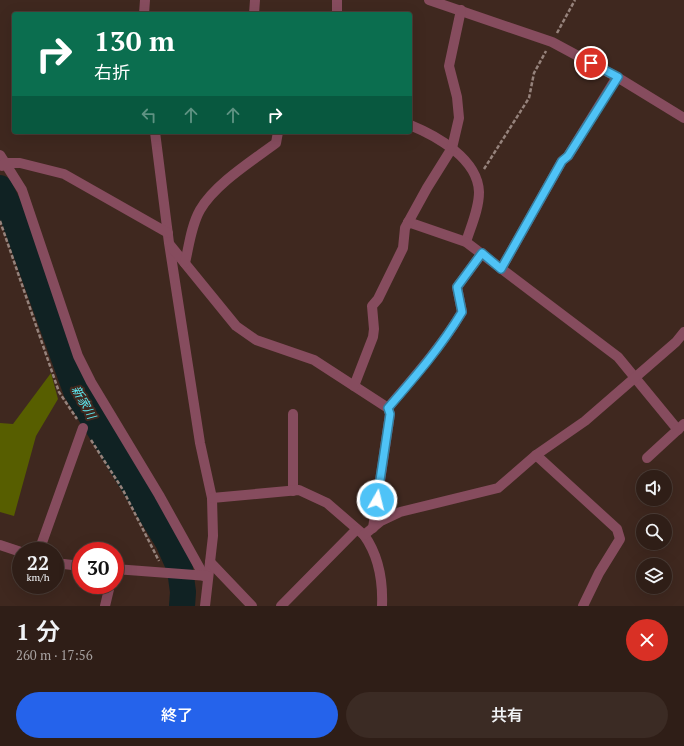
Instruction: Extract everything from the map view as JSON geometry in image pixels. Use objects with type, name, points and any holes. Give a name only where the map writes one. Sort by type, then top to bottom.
[{"type":"street","points":[[144,12],[145,0]]},
{"type":"street","points":[[254,12],[255,0]]},
{"type":"street","points":[[336,12],[337,0]]},
{"type":"street","points":[[429,0],[552,42],[618,77],[684,118]]},
{"type":"street","points":[[354,386],[373,337],[374,329],[372,306],[378,299],[403,248],[405,228],[408,222],[452,148],[459,118],[456,91],[449,66],[461,10]]},
{"type":"street","points":[[501,269],[562,161],[568,156],[618,77]]},
{"type":"street","points":[[412,126],[452,148],[476,176],[479,192],[476,210],[466,242]]},
{"type":"street","points":[[155,134],[168,238],[200,443],[212,498],[213,536],[210,562],[203,576]]},
{"type":"street","points":[[185,263],[190,240],[200,210],[220,188],[276,143],[278,134]]},
{"type":"street","points":[[2,162],[20,164],[64,174],[168,238],[185,263],[236,326],[256,340],[314,360],[388,408],[390,414],[373,528]]},
{"type":"street","points":[[2,162],[22,190],[78,356],[91,382],[159,495],[203,576],[204,606]]},
{"type":"street","points":[[408,222],[466,242],[618,357],[681,427],[647,458]]},
{"type":"street","points":[[388,408],[424,366],[462,312],[457,287],[482,253]]},
{"type":"street","points":[[281,606],[360,533],[373,528],[381,521],[400,512],[498,488],[536,455],[585,421],[676,342],[684,332]]},
{"type":"street","points":[[293,414],[293,491]]},
{"type":"street","points":[[42,542],[83,428]]},
{"type":"street","points":[[536,455],[617,528],[620,539],[599,573],[583,606]]},
{"type":"street","points":[[212,498],[299,490],[313,495],[327,503],[360,533],[378,563],[382,590],[382,606]]},
{"type":"street","points":[[0,545],[12,549]]},
{"type":"street","points":[[210,562],[252,606]]},
{"type":"street","points":[[124,570],[203,576]]},
{"type":"street","points":[[105,606],[108,594]]},
{"type":"path","points":[[477,179],[529,98],[534,73],[575,0]]},
{"type":"path","points":[[0,220],[59,392],[123,490],[161,573]]},
{"type":"green space","points":[[51,373],[58,399],[36,436],[14,516],[0,512],[0,423],[13,424]]},
{"type":"waterway","name":"新家川","points":[[0,188],[9,206],[76,391],[168,542],[180,569],[183,592],[182,606]]},
{"type":"route","points":[[377,500],[390,414],[388,408],[424,366],[462,312],[457,287],[482,253],[501,269],[562,161],[568,156],[618,77],[591,63]]}]
